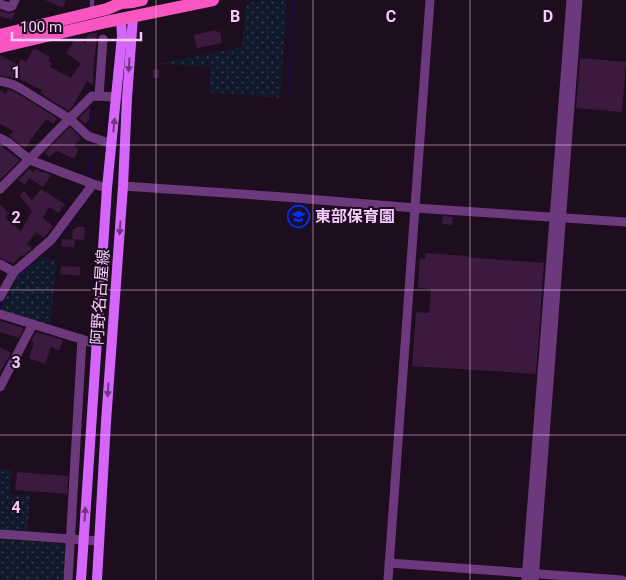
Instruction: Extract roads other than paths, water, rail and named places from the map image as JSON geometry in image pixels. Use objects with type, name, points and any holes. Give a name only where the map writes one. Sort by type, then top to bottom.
[{"type":"main road","points":[[0,47],[213,0]]},
{"type":"main road","points":[[0,35],[92,6],[107,9],[130,1]]},
{"type":"main road","name":"阿野名古屋線","points":[[81,580],[107,188],[122,36],[127,18]]},
{"type":"main road","name":"阿野名古屋線","points":[[97,580],[106,422],[124,186],[127,18]]},
{"type":"street","points":[[0,4],[12,6],[15,0]]},
{"type":"street","points":[[388,580],[430,0]]},
{"type":"street","points":[[531,576],[558,217],[571,0]]},
{"type":"street","points":[[558,217],[578,0]]},
{"type":"street","points":[[127,18],[130,1]]},
{"type":"street","points":[[99,96],[103,39]]},
{"type":"street","points":[[0,81],[20,88],[70,119],[88,136],[112,144]]},
{"type":"street","points":[[0,189],[92,96],[117,97]]},
{"type":"street","points":[[0,138],[30,160],[107,188]]},
{"type":"street","points":[[0,297],[14,272],[51,240],[93,184]]},
{"type":"street","points":[[124,186],[626,222]]},
{"type":"street","points":[[0,264],[14,272]]},
{"type":"street","points":[[0,314],[97,344]]},
{"type":"street","points":[[0,387],[33,324]]},
{"type":"street","points":[[68,580],[82,339]]},
{"type":"street","points":[[0,534],[99,541]]},
{"type":"street","points":[[389,563],[531,576],[622,580]]},
{"type":"waterway","points":[[288,95],[294,0]]},
{"type":"waterway","points":[[91,129],[92,107]]},
{"type":"waterway","points":[[89,178],[91,143]]},
{"type":"waterway","points":[[18,275],[57,240],[86,201]]},
{"type":"waterway","points":[[0,307],[12,284]]},
{"type":"place","name":"東部保育園","points":[[299,216]]}]
